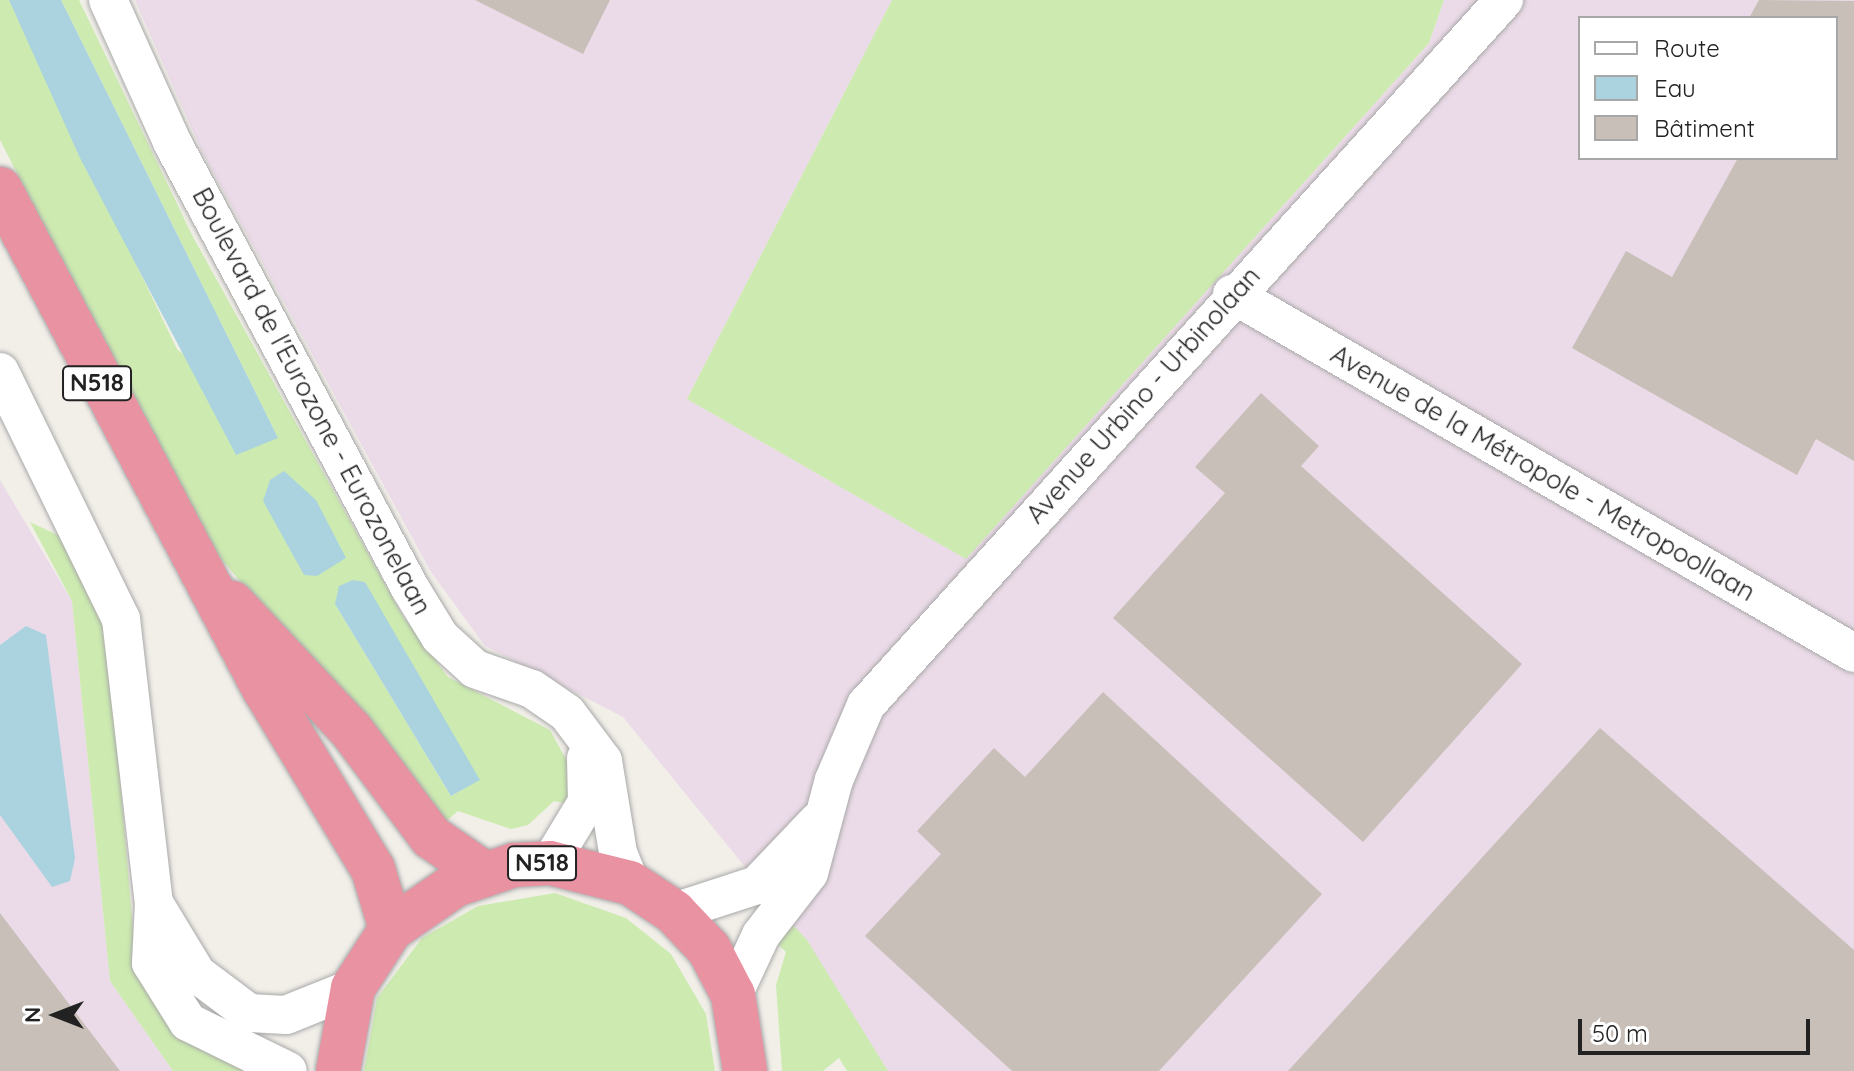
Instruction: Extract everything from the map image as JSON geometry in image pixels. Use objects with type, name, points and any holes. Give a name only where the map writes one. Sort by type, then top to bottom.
[{"type":"highway","name":"N518","points":[[0,189],[200,573],[373,869],[391,929]]},
{"type":"highway","name":"N518","points":[[200,573],[292,661],[431,837],[485,874]]},
{"type":"highway","name":"N518","points":[[338,1071],[353,988],[391,929],[431,895],[485,874],[550,863],[630,883],[674,912],[709,949],[733,995],[745,1071]]},
{"type":"street","name":"Boulevard de l'Eurozone - Eurozonelaan","points":[[108,0],[187,170],[440,637],[475,669],[532,689],[567,713],[603,761],[618,853],[630,883]]},
{"type":"street","name":"Avenue Urbino - Urbinolaan","points":[[733,995],[761,935],[809,873],[823,816],[866,705],[1232,294],[1504,0]]},
{"type":"street","name":"Avenue de la Métropole - Metropoollaan","points":[[1232,294],[1854,653]]},
{"type":"street","points":[[0,372],[121,619],[154,903],[151,963],[188,1022],[288,1071]]},
{"type":"street","points":[[550,863],[587,802],[586,739]]},
{"type":"street","name":"Avenue Urbino - Urbinolaan","points":[[674,912],[757,885],[823,816]]},
{"type":"street","points":[[154,903],[197,974],[249,1013],[286,1015],[353,988]]},
{"type":"shaded area","points":[[135,0],[892,0],[687,399],[965,558],[1429,43],[1444,0],[1854,0],[1854,1071],[888,1071],[789,921],[623,717],[485,646],[431,572],[202,152]]},
{"type":"shaded area","points":[[0,480],[72,601],[110,981],[173,1071],[0,1071]]},
{"type":"green space","points":[[0,0],[9,0],[177,349],[278,438],[61,0],[79,0],[192,235],[402,615],[448,677],[550,730],[573,772],[572,805],[554,801],[528,825],[511,829],[458,811],[444,823],[207,542],[0,140]],"holes":[[[335,604],[479,780],[451,796]]]},
{"type":"green space","points":[[892,0],[1444,0],[1429,43],[966,559],[687,399]]},
{"type":"green space","points":[[30,522],[66,539],[106,615],[134,942],[250,1071],[173,1071],[110,981],[72,601]]},
{"type":"green space","points":[[555,893],[626,918],[671,954],[706,1014],[715,1071],[364,1071],[377,998],[422,938],[478,906]]},
{"type":"green space","points":[[789,921],[807,940],[888,1071],[847,1071],[839,1058],[823,1071],[782,1071],[776,985],[786,952],[772,939]]},
{"type":"water","points":[[9,0],[61,0],[278,438],[236,455],[80,158]]},
{"type":"water","points":[[284,471],[316,500],[346,558],[317,576],[304,575],[263,501],[270,480]]},
{"type":"water","points":[[353,580],[365,582],[480,780],[451,796],[335,604],[339,586]]},
{"type":"water","points":[[26,626],[46,635],[75,858],[70,881],[52,887],[0,815],[0,645]]},
{"type":"building","points":[[475,0],[610,0],[583,54]]},
{"type":"building","points":[[1759,0],[1854,1],[1854,461],[1816,439],[1797,475],[1572,348],[1626,251],[1672,277],[1737,160],[1838,160],[1838,16],[1750,16]]},
{"type":"building","points":[[1261,393],[1319,446],[1301,466],[1522,664],[1363,842],[1113,618],[1225,493],[1195,467]]},
{"type":"building","points":[[1103,692],[1322,894],[1159,1071],[1012,1071],[865,936],[941,854],[917,831],[994,748],[1025,777]]},
{"type":"building","points":[[1600,728],[1854,950],[1854,1071],[1288,1071]]},
{"type":"building","points":[[0,913],[120,1071],[0,1071]]}]
